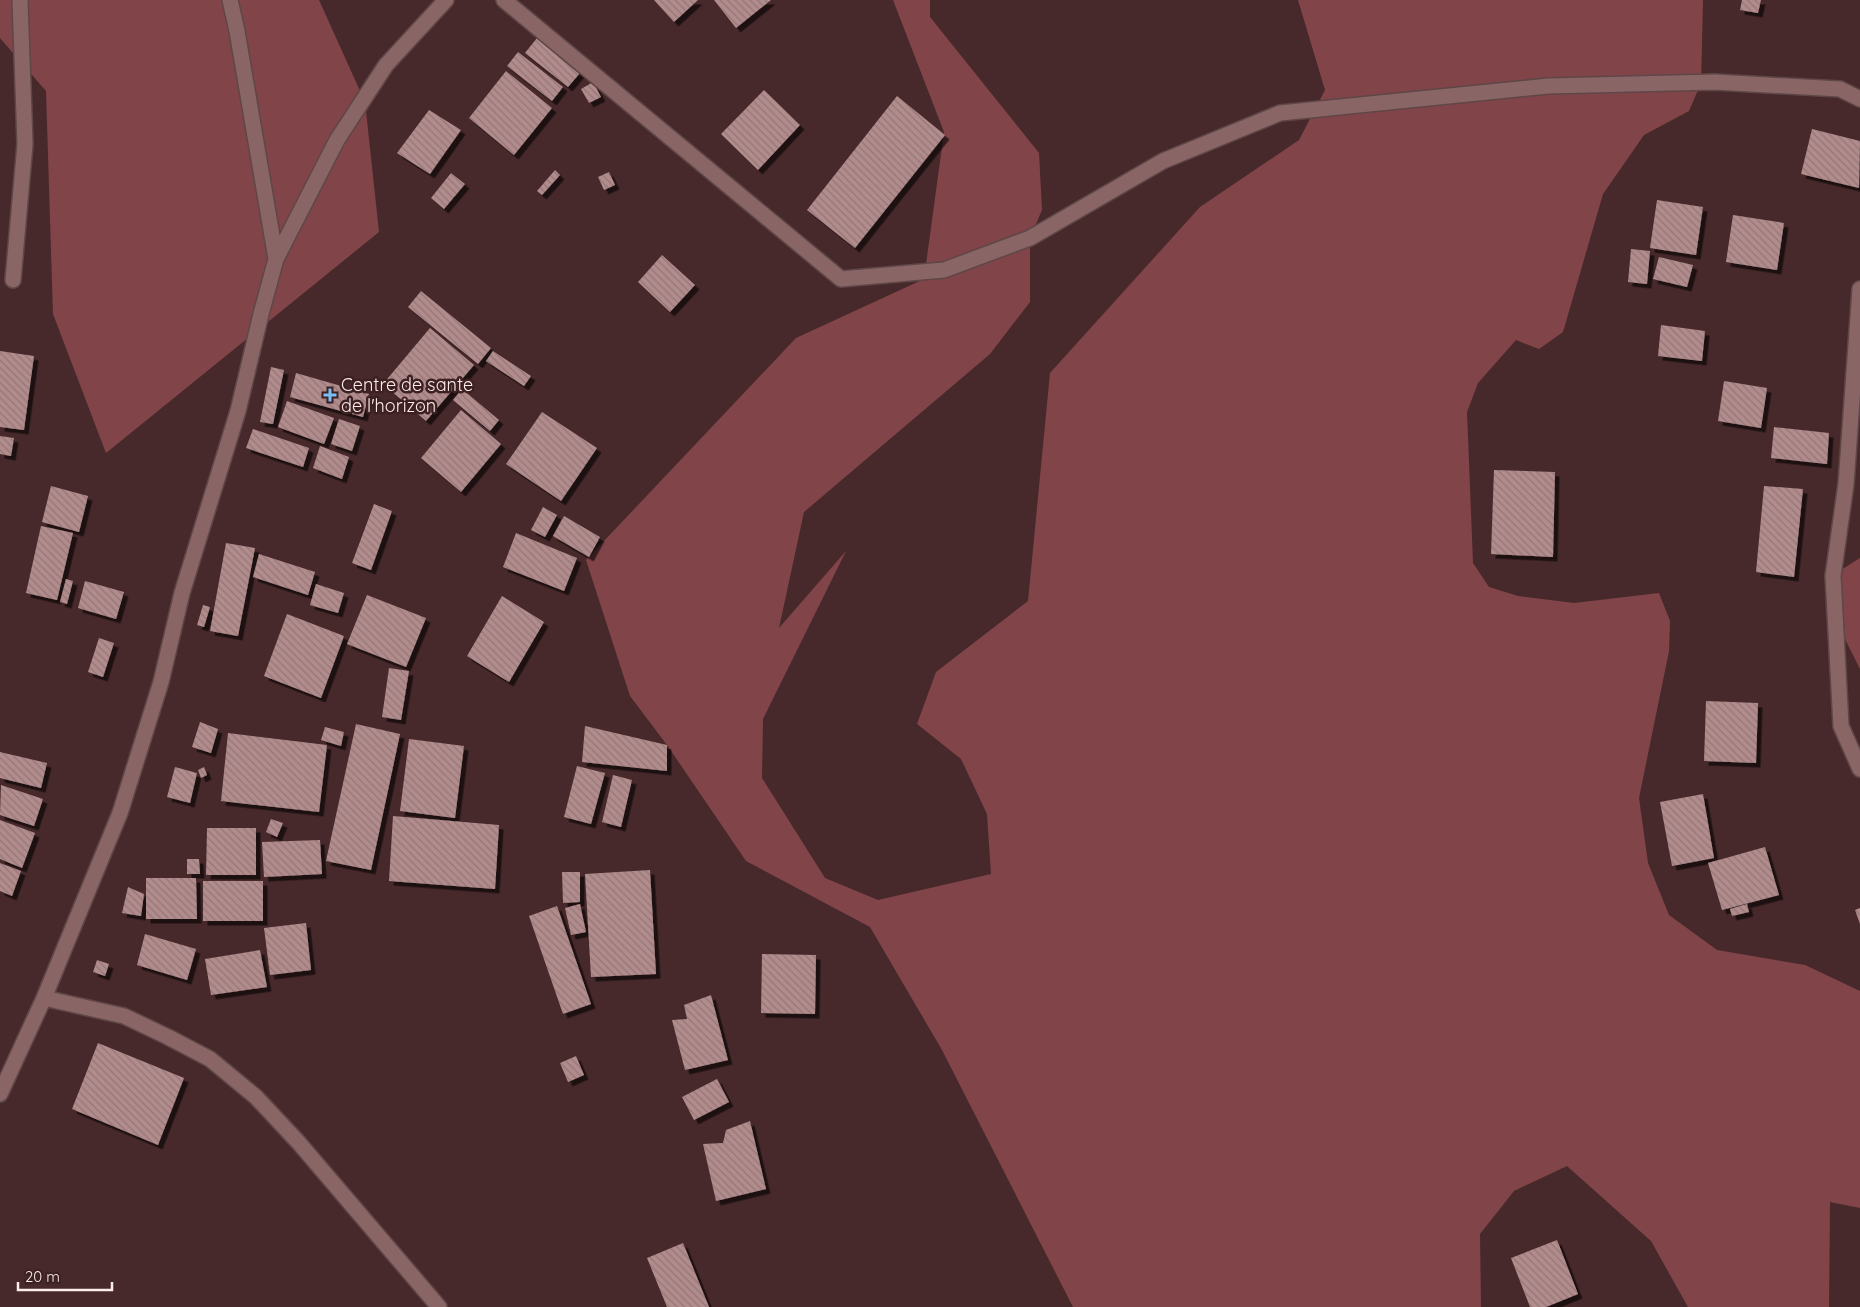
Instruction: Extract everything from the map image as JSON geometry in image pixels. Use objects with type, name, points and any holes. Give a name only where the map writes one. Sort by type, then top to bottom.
[{"type":"street","points":[[13,280],[25,144],[20,0]]},
{"type":"street","points":[[230,0],[276,259]]},
{"type":"street","points":[[0,1094],[44,998],[120,812],[161,682],[182,594],[238,411],[276,259],[337,140],[386,65],[446,0]]},
{"type":"street","points":[[504,0],[841,279],[944,270],[1030,238],[1163,162],[1280,113],[1568,85],[1716,82],[1840,89],[1860,99]]},
{"type":"street","points":[[1860,289],[1846,484],[1833,576],[1842,726],[1860,769]]},
{"type":"street","points":[[44,998],[124,1016],[210,1059],[256,1097],[293,1136],[439,1307]]},
{"type":"shaded area","points":[[0,0],[319,0],[365,102],[379,232],[106,453],[53,314],[46,91],[0,38]]},
{"type":"shaded area","points":[[893,0],[930,0],[930,17],[1039,153],[1042,210],[1030,238],[1030,302],[990,354],[804,512],[779,628],[846,551],[763,719],[762,778],[825,878],[878,900],[991,874],[987,814],[961,759],[917,724],[936,672],[1028,601],[1050,373],[1200,207],[1299,140],[1325,90],[1298,0],[1703,0],[1701,83],[1689,111],[1644,135],[1603,194],[1563,332],[1539,349],[1516,340],[1478,383],[1467,412],[1473,563],[1489,587],[1518,596],[1574,603],[1659,593],[1670,621],[1669,651],[1639,798],[1648,863],[1669,915],[1717,950],[1805,965],[1860,991],[1860,1208],[1830,1202],[1829,1307],[1688,1307],[1651,1241],[1567,1166],[1514,1191],[1480,1234],[1481,1307],[1073,1307],[942,1050],[870,927],[746,861],[667,745],[630,696],[586,560],[796,338],[924,279],[944,132]]},
{"type":"shaded area","points":[[1860,558],[1860,669],[1839,627],[1837,598],[1841,570]]},
{"type":"building","points":[[654,0],[698,0],[674,22]]},
{"type":"building","points":[[714,0],[771,0],[736,28]]},
{"type":"building","points":[[1742,0],[1761,0],[1758,13],[1740,10]]},
{"type":"building","points":[[537,38],[580,73],[568,87],[525,53]]},
{"type":"building","points":[[518,52],[563,87],[552,101],[507,66]]},
{"type":"building","points":[[506,71],[552,108],[514,155],[469,118]]},
{"type":"building","points":[[593,82],[601,97],[589,103],[581,89]]},
{"type":"building","points":[[764,90],[800,125],[758,170],[721,134]]},
{"type":"building","points":[[897,96],[945,135],[855,248],[807,210]]},
{"type":"building","points":[[429,110],[461,130],[430,174],[397,153]]},
{"type":"building","points":[[1812,129],[1860,141],[1859,188],[1801,174]]},
{"type":"building","points":[[555,170],[560,175],[542,195],[537,191]]},
{"type":"building","points":[[609,172],[615,185],[604,190],[598,177]]},
{"type":"building","points":[[451,173],[465,184],[444,209],[431,198]]},
{"type":"building","points":[[1657,200],[1703,207],[1696,255],[1650,248]]},
{"type":"building","points":[[1733,215],[1784,223],[1777,270],[1726,262]]},
{"type":"building","points":[[1631,249],[1650,251],[1647,284],[1628,282]]},
{"type":"building","points":[[662,255],[695,285],[670,312],[638,282]]},
{"type":"building","points":[[1659,257],[1693,265],[1687,287],[1653,279]]},
{"type":"building","points":[[421,291],[491,348],[478,364],[408,307]]},
{"type":"building","points":[[1661,325],[1705,331],[1702,361],[1658,356]]},
{"type":"building","points":[[430,328],[474,365],[426,421],[383,384]]},
{"type":"building","points":[[0,351],[34,356],[24,430],[0,427]]},
{"type":"building","points":[[493,351],[531,376],[524,386],[486,361]]},
{"type":"building","points":[[271,367],[284,370],[273,424],[260,422]]},
{"type":"building","name":"Centre de sante de l'horizon","points":[[296,373],[369,394],[363,417],[290,397]]},
{"type":"building","points":[[1724,381],[1767,388],[1761,428],[1718,421]]},
{"type":"building","points":[[462,389],[499,420],[490,431],[453,400]]},
{"type":"building","points":[[287,401],[334,418],[324,444],[278,427]]},
{"type":"building","points":[[461,410],[501,444],[461,492],[421,458]]},
{"type":"building","points":[[542,412],[597,448],[561,501],[506,464]]},
{"type":"building","points":[[339,419],[360,426],[352,451],[331,444]]},
{"type":"building","points":[[1774,427],[1829,433],[1827,464],[1771,458]]},
{"type":"building","points":[[253,429],[309,448],[303,467],[246,448]]},
{"type":"building","points":[[0,436],[14,438],[11,456],[0,454]]},
{"type":"building","points":[[320,446],[349,457],[342,479],[313,468]]},
{"type":"building","points":[[1494,470],[1555,472],[1553,557],[1491,554]]},
{"type":"building","points":[[51,486],[88,496],[79,532],[42,522]]},
{"type":"building","points":[[1764,486],[1803,489],[1794,577],[1756,572]]},
{"type":"building","points":[[374,504],[392,511],[371,570],[352,563]]},
{"type":"building","points":[[543,507],[557,515],[545,537],[531,530]]},
{"type":"building","points":[[564,516],[600,537],[589,557],[553,536]]},
{"type":"building","points":[[41,526],[73,533],[57,600],[26,593]]},
{"type":"building","points":[[516,533],[577,558],[564,591],[503,567]]},
{"type":"building","points":[[226,543],[255,548],[238,636],[210,631]]},
{"type":"building","points":[[259,554],[315,572],[308,595],[253,577]]},
{"type":"building","points":[[66,579],[73,581],[67,604],[60,602]]},
{"type":"building","points":[[85,581],[124,592],[116,619],[78,608]]},
{"type":"building","points":[[316,584],[344,593],[338,613],[310,605]]},
{"type":"building","points":[[367,595],[426,618],[406,667],[347,644]]},
{"type":"building","points":[[502,596],[544,622],[509,682],[467,656]]},
{"type":"building","points":[[203,605],[210,607],[204,627],[197,625]]},
{"type":"building","points":[[287,614],[344,636],[321,698],[264,676]]},
{"type":"building","points":[[99,638],[114,643],[103,677],[88,672]]},
{"type":"building","points":[[389,668],[409,671],[401,720],[382,717]]},
{"type":"building","points":[[1706,701],[1758,703],[1756,763],[1704,761]]},
{"type":"building","points":[[200,722],[218,729],[211,753],[192,747]]},
{"type":"building","points":[[356,724],[400,734],[371,870],[326,861]]},
{"type":"building","points":[[585,726],[667,745],[667,771],[582,762]]},
{"type":"building","points":[[325,727],[344,732],[341,746],[321,740]]},
{"type":"building","points":[[228,733],[327,745],[319,812],[221,801]]},
{"type":"building","points":[[409,739],[464,746],[455,818],[400,811]]},
{"type":"building","points":[[0,752],[47,763],[41,788],[0,778]]},
{"type":"building","points":[[577,766],[605,773],[591,824],[564,817]]},
{"type":"building","points":[[175,767],[197,773],[190,803],[167,797]]},
{"type":"building","points":[[204,767],[207,775],[201,778],[198,770]]},
{"type":"building","points":[[613,775],[632,780],[621,827],[602,822]]},
{"type":"building","points":[[1,785],[43,799],[34,826],[0,815]]},
{"type":"building","points":[[1703,794],[1714,858],[1672,866],[1660,802]]},
{"type":"building","points":[[393,816],[499,825],[495,889],[389,881]]},
{"type":"building","points":[[271,819],[283,823],[277,837],[266,832]]},
{"type":"building","points":[[0,820],[35,833],[22,868],[0,859]]},
{"type":"building","points":[[207,828],[256,828],[256,875],[206,875]]},
{"type":"building","points":[[320,840],[322,874],[264,877],[262,842]]},
{"type":"building","points":[[1765,847],[1779,895],[1722,910],[1708,863]]},
{"type":"building","points":[[187,859],[199,859],[200,874],[187,874]]},
{"type":"building","points":[[0,863],[21,871],[12,896],[0,891]]},
{"type":"building","points":[[650,870],[656,974],[591,977],[585,874]]},
{"type":"building","points":[[562,872],[580,872],[580,902],[563,903]]},
{"type":"building","points":[[146,878],[196,878],[197,919],[146,919]]},
{"type":"building","points":[[203,881],[263,881],[263,921],[203,921]]},
{"type":"building","points":[[128,887],[144,894],[141,916],[122,913]]},
{"type":"building","points":[[580,904],[586,932],[571,935],[565,908]]},
{"type":"building","points":[[1747,904],[1749,912],[1732,916],[1730,909]]},
{"type":"building","points":[[557,906],[591,1004],[563,1014],[529,916]]},
{"type":"building","points":[[1860,908],[1860,924],[1855,910]]},
{"type":"building","points":[[306,923],[311,970],[270,975],[264,928]]},
{"type":"building","points":[[145,934],[196,949],[187,980],[137,965]]},
{"type":"building","points":[[260,950],[267,987],[211,995],[205,959]]},
{"type":"building","points":[[762,954],[816,955],[815,1014],[761,1013]]},
{"type":"building","points":[[97,960],[109,964],[105,976],[93,972]]},
{"type":"building","points":[[711,995],[728,1060],[685,1070],[672,1020],[687,1019],[684,1005]]},
{"type":"building","points":[[98,1043],[184,1078],[158,1145],[72,1109]]},
{"type":"building","points":[[576,1056],[584,1075],[568,1082],[560,1063]]},
{"type":"building","points":[[717,1079],[729,1102],[694,1120],[682,1097]]},
{"type":"building","points":[[750,1121],[766,1189],[716,1201],[703,1144],[723,1143],[726,1130]]},
{"type":"building","points":[[1557,1240],[1578,1294],[1546,1307],[1530,1307],[1511,1258]]},
{"type":"building","points":[[683,1243],[709,1307],[667,1307],[647,1258]]},
{"type":"place","name":"Centre de sante de l'horizon","points":[[330,395]]}]
